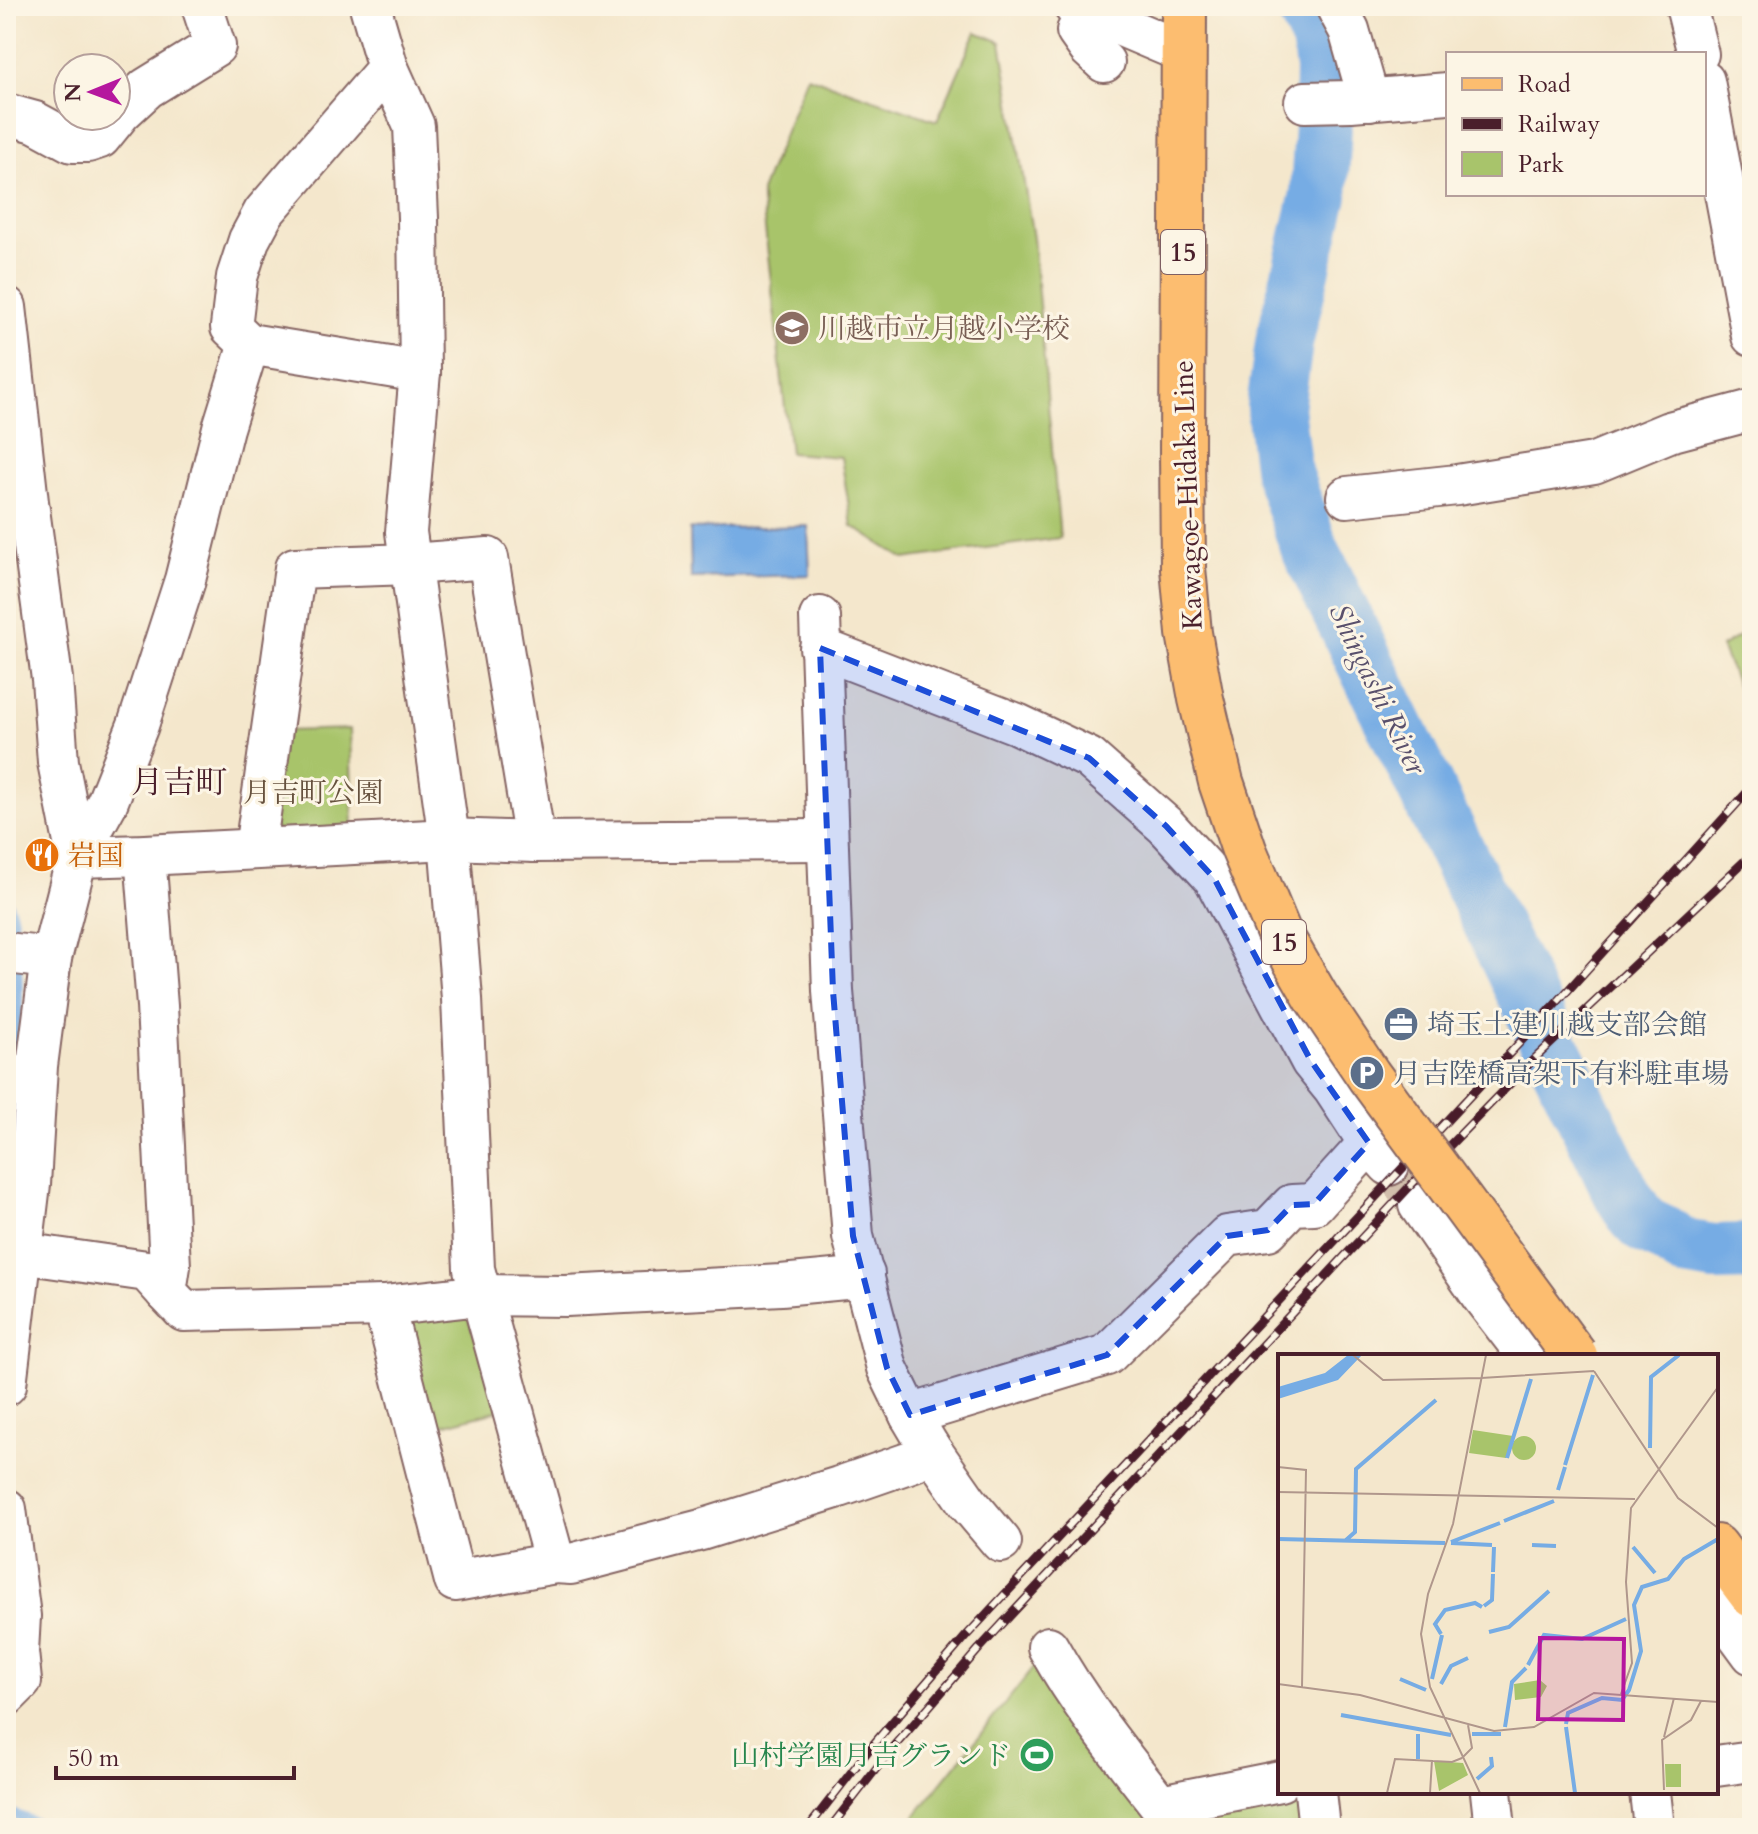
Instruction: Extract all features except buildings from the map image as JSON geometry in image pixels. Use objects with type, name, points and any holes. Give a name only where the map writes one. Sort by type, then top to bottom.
[{"type":"main road","name":"Kawagoe-Hidaka Line","points":[[1184,6],[1183,568],[1189,633],[1221,782],[1244,850],[1278,931],[1316,997],[1369,1076],[1574,1354]]},
{"type":"main road","points":[[1718,1553],[1742,1622]]},
{"type":"street","points":[[6,114],[35,122],[72,142],[100,138],[121,112],[147,88],[215,46],[202,6]]},
{"type":"street","points":[[370,6],[388,68],[414,126],[420,372],[406,532],[449,839],[462,999],[474,1269],[555,1563]]},
{"type":"street","points":[[1336,6],[1349,30],[1360,100]]},
{"type":"street","points":[[1686,6],[1698,52]]},
{"type":"street","points":[[1075,18],[1185,53]]},
{"type":"street","points":[[1075,18],[1089,48],[1104,62]]},
{"type":"street","points":[[388,68],[264,212],[249,240],[237,277],[231,327],[249,344],[420,372]]},
{"type":"street","points":[[1706,92],[1752,336]]},
{"type":"street","points":[[1305,102],[1446,93]]},
{"type":"street","points":[[6,307],[52,679],[58,762],[77,857]]},
{"type":"street","points":[[6,1385],[30,1184],[37,1066],[51,958],[77,857],[107,803],[138,725],[185,580],[223,428],[249,344]]},
{"type":"street","points":[[1347,497],[1457,485],[1594,463],[1669,432],[1752,410]]},
{"type":"street","points":[[255,849],[295,568],[488,558],[535,842]]},
{"type":"street","points":[[920,1431],[1107,1355],[1227,1236],[1268,1230],[1292,1205],[1314,1204],[1379,1154],[1311,1061],[1214,878],[1166,826],[1089,758],[820,632],[833,991],[853,1236],[887,1368],[920,1431],[968,1503],[1001,1542]]},
{"type":"street","points":[[77,857],[449,839],[535,842],[827,840]]},
{"type":"street","points":[[145,855],[157,1006],[170,1266],[166,1292]]},
{"type":"street","points":[[6,953],[51,958]]},
{"type":"street","points":[[1419,1205],[1526,1354]]},
{"type":"street","points":[[21,1253],[147,1271],[184,1311],[384,1306],[481,1295],[566,1296],[757,1286],[845,1279],[864,1274]]},
{"type":"street","points":[[384,1306],[455,1581],[555,1563],[571,1564],[716,1526],[839,1487],[914,1461],[920,1431]]},
{"type":"street","points":[[6,1509],[20,1616],[18,1652],[21,1681],[6,1696]]},
{"type":"street","points":[[1048,1647],[1062,1673],[1105,1734],[1160,1805],[1278,1781]]},
{"type":"street","points":[[1718,1766],[1752,1761]]},
{"type":"street","points":[[1315,1794],[1319,1828]]},
{"type":"street","points":[[1491,1794],[1495,1828]]},
{"type":"street","points":[[1650,1794],[1654,1828]]},
{"type":"highlighted area","points":[[820,648],[1089,758],[1166,826],[1214,878],[1311,1061],[1369,1143],[1314,1204],[1292,1205],[1268,1230],[1227,1236],[1107,1355],[910,1415],[887,1368],[853,1236],[833,991]]},
{"type":"green space","points":[[976,32],[1001,42],[1033,238],[1060,538],[904,559],[852,526],[841,457],[790,453],[761,192],[807,76],[937,121]]},
{"type":"green space","points":[[1752,628],[1752,720],[1721,647]]},
{"type":"green space","name":"月吉町公園","points":[[350,729],[353,829],[279,832],[270,823],[283,731]]},
{"type":"green space","points":[[466,1313],[500,1410],[427,1429],[404,1317]]},
{"type":"green space","name":"山村学園月吉グランド","points":[[1038,1662],[1155,1813],[1298,1794],[1303,1828],[917,1828],[915,1816]]},
{"type":"water","points":[[808,526],[810,575],[691,578],[690,529]]},
{"type":"waterway","name":"Shingashi River","points":[[1304,6],[1320,39],[1324,68],[1319,195],[1284,343],[1275,408],[1283,473],[1309,547],[1623,1195],[1636,1216],[1645,1225],[1684,1248],[1714,1253],[1752,1252]]},
{"type":"waterway","points":[[6,897],[17,947]]},
{"type":"waterway","points":[[6,1096],[17,1030],[17,963]]},
{"type":"waterway","points":[[6,1811],[48,1828]]},
{"type":"tunnel","points":[[1389,1165],[1419,1205]]},
{"type":"railway","points":[[808,1828],[871,1747],[967,1635],[1552,1008],[1752,787]]},
{"type":"railway","points":[[830,1828],[886,1756],[979,1649],[1412,1184],[1531,1062],[1752,854]]},
{"type":"place","name":"川越市立月越小学校","points":[[792,328]]},
{"type":"place","name":"岩国","points":[[42,855]]},
{"type":"place","name":"埼玉土建川越支部会館","points":[[1401,1024]]},
{"type":"place","name":"月吉陸橋高架下有料駐車場","points":[[1367,1073]]},
{"type":"place","name":"山村学園月吉グランド","points":[[1037,1755]]},
{"type":"district","name":"月吉町","points":[[179,782]]}]
